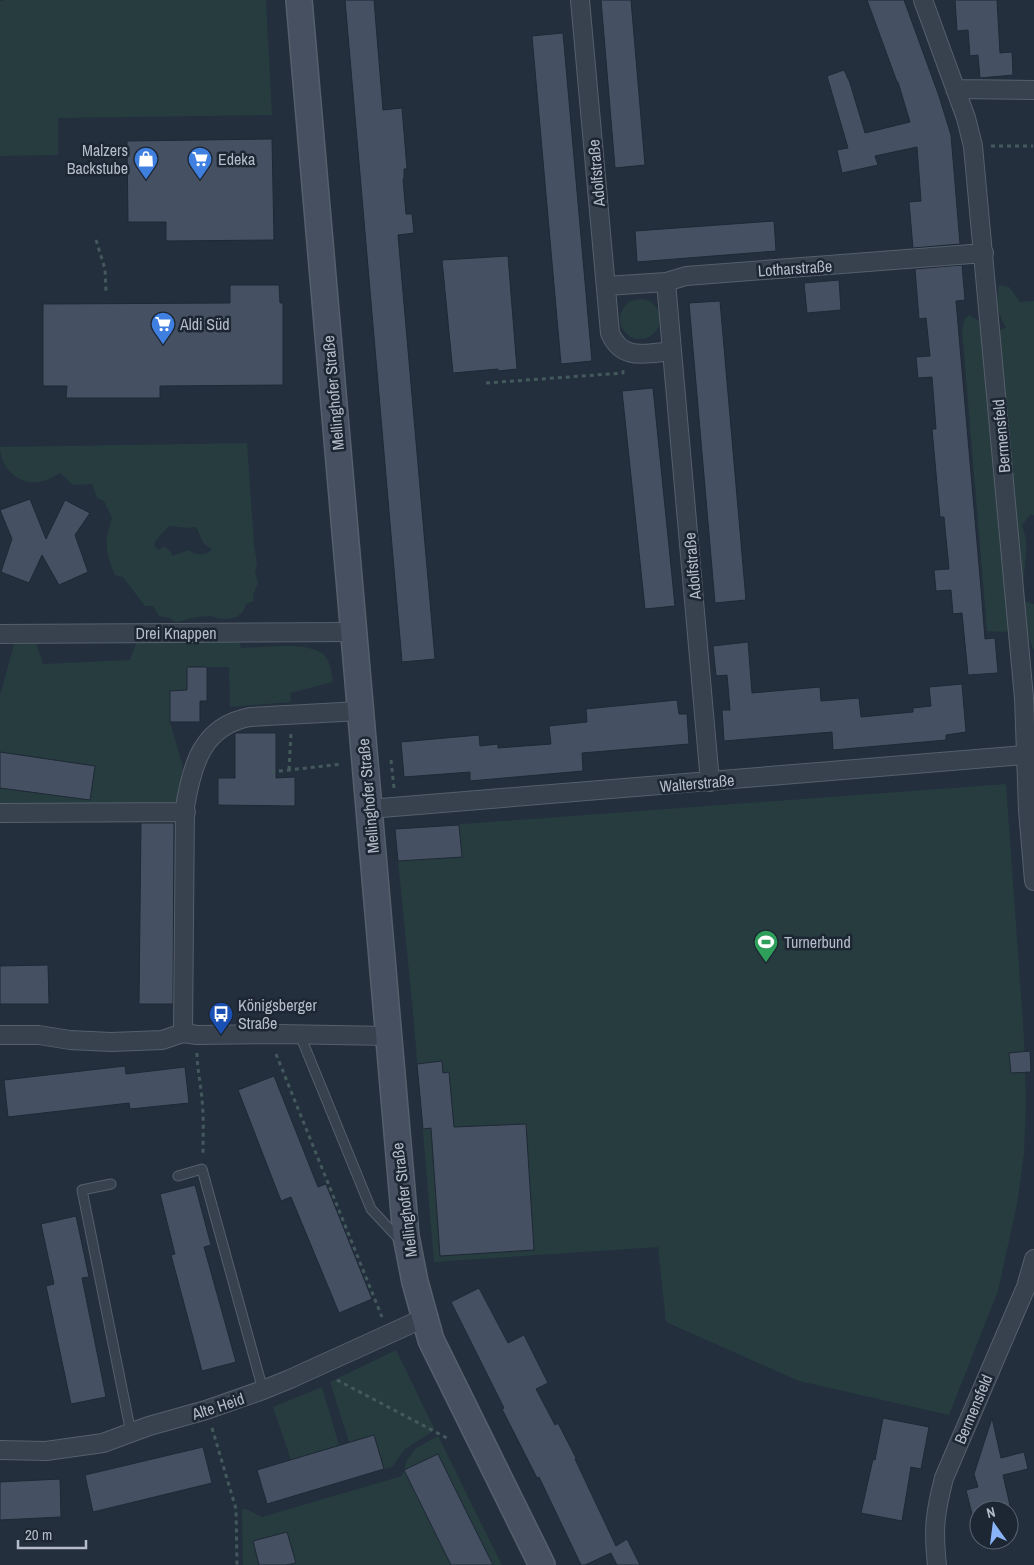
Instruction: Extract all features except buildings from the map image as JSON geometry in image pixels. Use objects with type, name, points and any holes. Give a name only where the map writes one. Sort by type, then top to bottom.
[{"type":"main road","name":"Mellinghofer Straße","points":[[299,0],[403,1207],[409,1249],[424,1318],[431,1340],[542,1565]]},
{"type":"street","name":"Adolfstraße","points":[[580,0],[610,333],[620,349]]},
{"type":"street","name":"Bermensfeld","points":[[922,0],[966,118],[973,146],[1029,697],[1025,755],[1034,881]]},
{"type":"street","points":[[955,89],[1034,90]]},
{"type":"street","name":"Lotharstraße","points":[[606,286],[666,282],[686,276],[984,253]]},
{"type":"street","name":"Adolfstraße","points":[[666,282],[710,782]]},
{"type":"street","points":[[620,349],[632,354],[672,351]]},
{"type":"street","name":"Drei Knappen","points":[[0,634],[353,632]]},
{"type":"street","points":[[190,1034],[186,812],[190,780],[194,766],[205,745],[219,729],[238,719],[360,711]]},
{"type":"street","name":"Walterstraße","points":[[369,809],[1025,755]]},
{"type":"street","points":[[0,813],[186,812]]},
{"type":"street","points":[[0,1035],[38,1035],[70,1040],[120,1042],[162,1040],[190,1034],[389,1036]]},
{"type":"street","name":"Bermensfeld","points":[[937,1565],[934,1525],[937,1503],[944,1478],[1030,1288],[1034,1258]]},
{"type":"street","name":"Alte Heid","points":[[0,1450],[34,1452],[103,1443],[263,1390],[424,1318]]},
{"type":"lane","points":[[300,1035],[371,1209],[409,1249]]},
{"type":"lane","points":[[178,1176],[202,1170],[263,1390]]},
{"type":"lane","points":[[111,1184],[82,1190],[131,1433]]},
{"type":"path","points":[[973,146],[1032,146]]},
{"type":"path","points":[[96,240],[105,269],[106,291]]},
{"type":"path","points":[[486,383],[623,373],[620,349]]},
{"type":"path","points":[[289,770],[292,715]]},
{"type":"path","points":[[271,772],[365,762]]},
{"type":"path","points":[[190,1034],[202,1097],[204,1121],[202,1170]]},
{"type":"path","points":[[269,1034],[389,1333]]},
{"type":"path","points":[[314,1368],[447,1438]]},
{"type":"path","points":[[206,1410],[236,1509],[237,1565]]},
{"type":"green space","points":[[266,0],[272,115],[58,118],[58,155],[0,156],[0,1]]},
{"type":"green space","points":[[999,285],[1009,287],[1020,302],[1034,301],[1034,515],[1030,515],[1022,525],[1026,544],[1023,591],[1024,601],[1034,604],[1034,651],[1024,627],[1004,632],[987,631],[962,329],[965,319],[969,315],[997,331],[1006,328],[998,307]]},
{"type":"green space","points":[[644,299],[651,302],[657,308],[660,319],[659,327],[651,336],[644,339],[636,339],[629,336],[621,327],[620,315],[623,308],[632,300]]},
{"type":"green space","points":[[247,443],[257,564],[255,572],[258,583],[253,595],[254,601],[246,604],[242,613],[231,619],[206,616],[177,623],[170,618],[159,616],[153,606],[145,606],[123,577],[115,575],[109,560],[107,547],[112,518],[104,501],[97,498],[92,484],[73,485],[60,473],[42,481],[24,481],[17,478],[7,468],[3,461],[0,447]],"holes":[[[169,526],[196,527],[204,544],[212,549],[203,554],[197,554],[188,550],[172,556],[171,552],[164,546],[159,550],[154,546],[156,540]]]},
{"type":"green space","points":[[137,641],[239,641],[241,648],[298,646],[309,648],[325,656],[332,672],[333,682],[290,693],[291,702],[230,707],[229,667],[188,667],[187,690],[170,691],[170,722],[183,767],[177,803],[0,803],[0,693],[14,644],[36,643],[43,664],[130,660]]},
{"type":"green space","points":[[1006,784],[1024,1038],[1026,1104],[1024,1154],[1017,1204],[998,1291],[949,1415],[799,1381],[666,1322],[658,1247],[434,1262],[395,829]]},
{"type":"green space","points":[[396,1350],[435,1430],[405,1449],[392,1467],[384,1469],[374,1435],[349,1442],[330,1382]]},
{"type":"green space","points":[[322,1387],[339,1445],[291,1460],[273,1407]]},
{"type":"green space","points":[[438,1436],[502,1565],[243,1565],[242,1509],[262,1517],[402,1476],[407,1460],[416,1448]]},
{"type":"place","name":"Malzers Backstube","points":[[146,180]]},
{"type":"place","name":"Edeka","points":[[200,180]]},
{"type":"place","name":"Aldi Süd","points":[[163,345]]},
{"type":"place","name":"Turnerbund","points":[[766,963]]},
{"type":"place","name":"Königsberger Straße","points":[[221,1035]]}]
